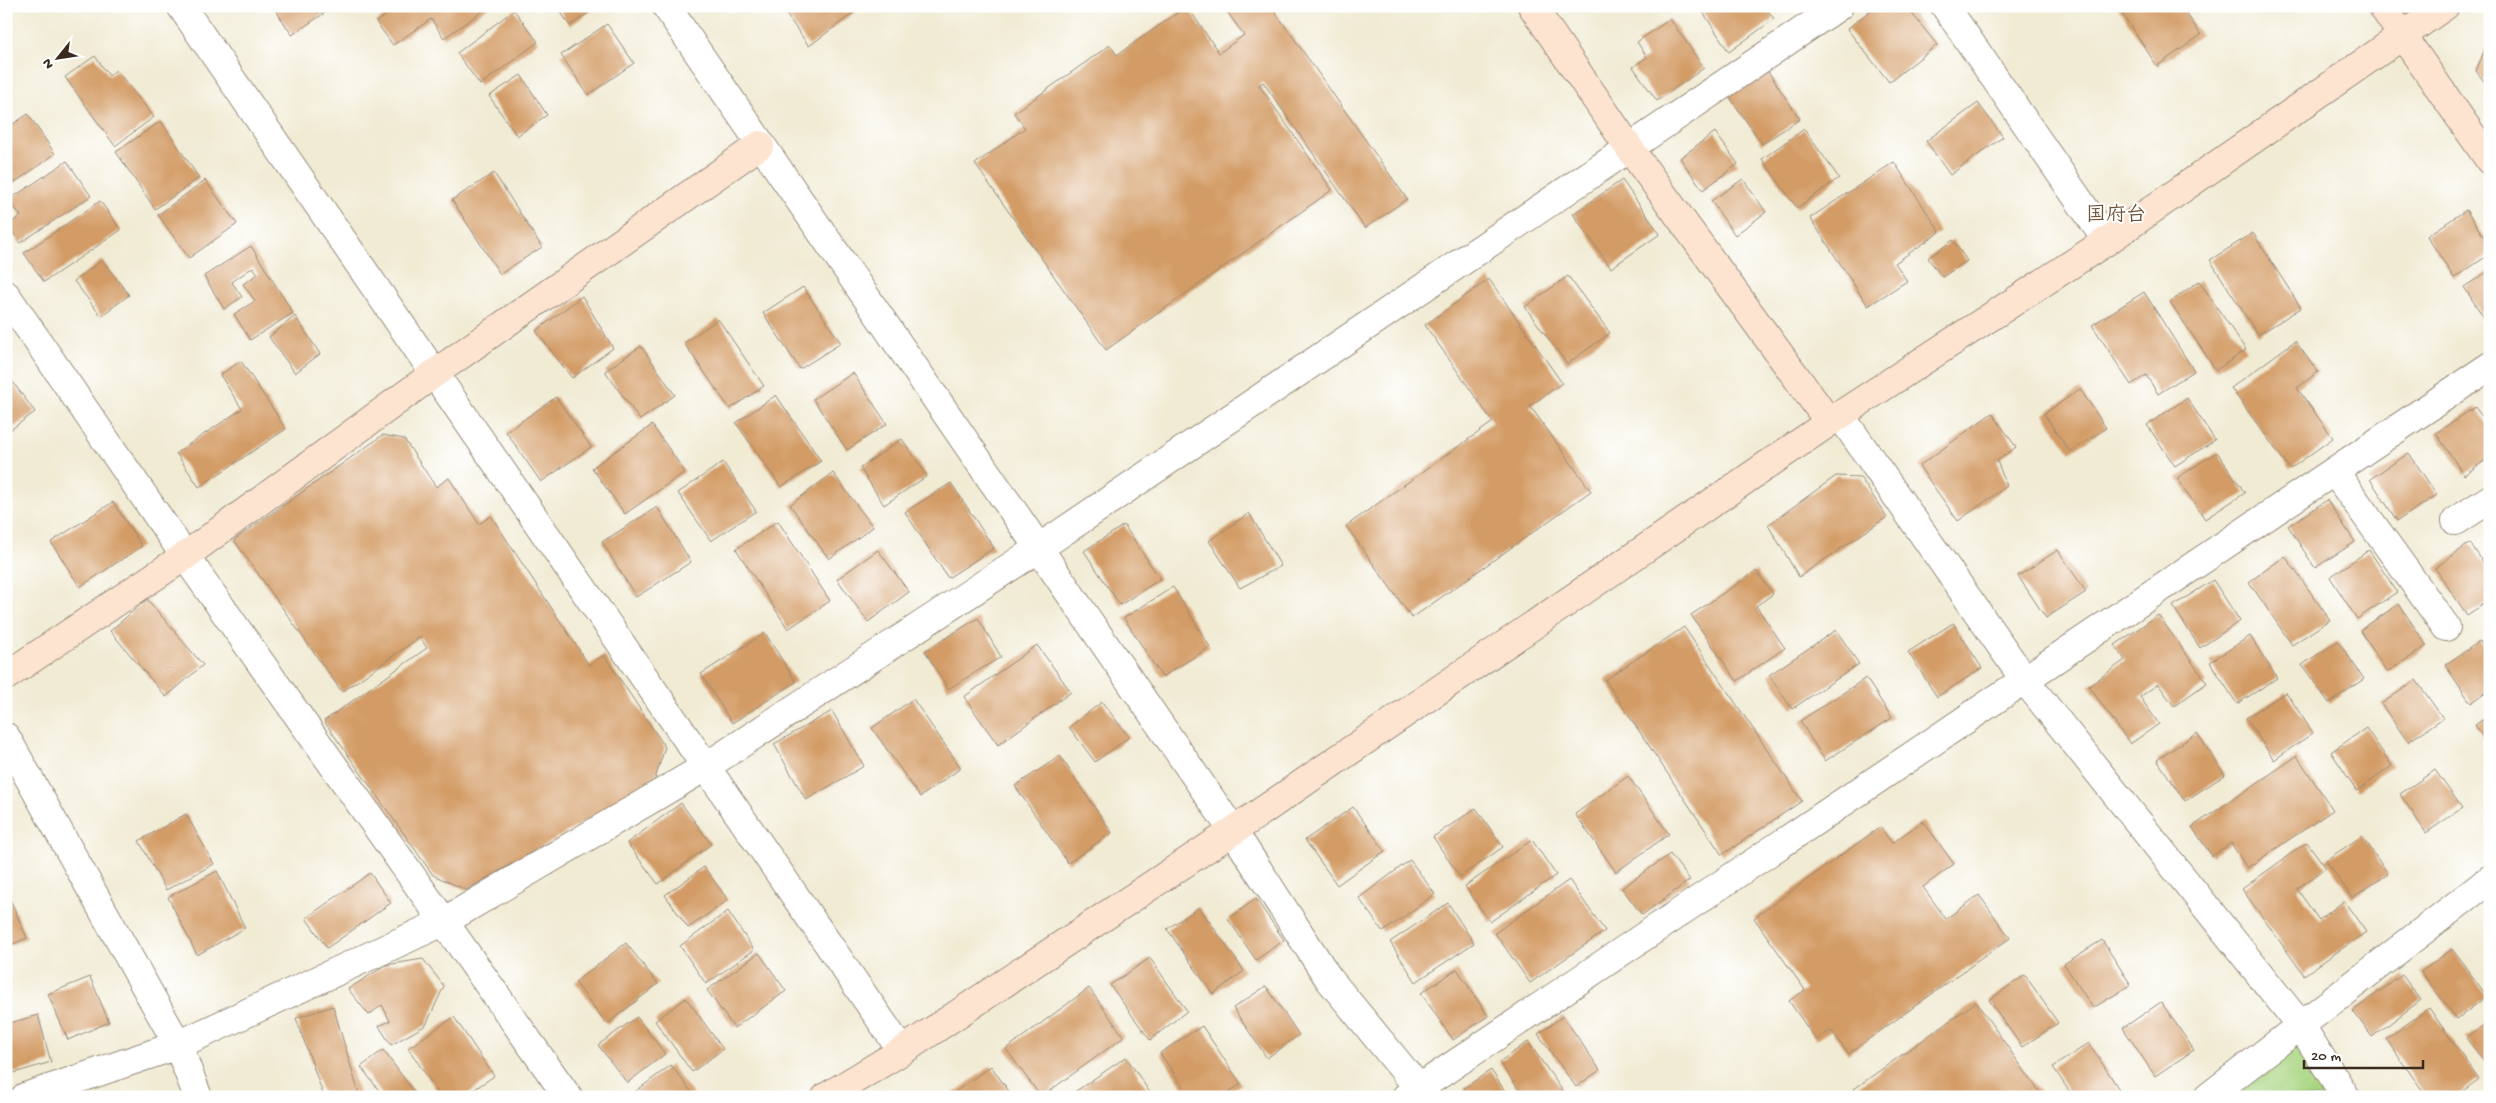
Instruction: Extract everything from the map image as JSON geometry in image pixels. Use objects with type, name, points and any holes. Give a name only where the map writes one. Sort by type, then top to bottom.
[{"type":"street","points":[[180,6],[436,373],[902,1051]]},
{"type":"street","points":[[666,6],[1233,831],[1329,979],[1417,1094],[2024,679],[2490,366]]},
{"type":"street","points":[[1532,6],[1630,149],[1835,419],[2024,679],[2301,1026],[2346,1097]]},
{"type":"street","points":[[25,1097],[178,1045],[444,922],[707,766],[1039,548],[1839,6]]},
{"type":"street","points":[[1946,6],[2107,241]]},
{"type":"street","points":[[2382,6],[2490,161]]},
{"type":"street","points":[[826,1097],[902,1051],[1233,831],[1835,419],[2107,241],[2446,6]]},
{"type":"street","points":[[6,676],[185,556],[436,373],[760,145]]},
{"type":"street","points":[[6,295],[185,556],[568,1097]]},
{"type":"street","points":[[2334,471],[2446,627]]},
{"type":"street","points":[[2456,521],[2490,499]]},
{"type":"street","points":[[6,737],[178,1045],[198,1097]]},
{"type":"street","points":[[2208,1097],[2490,878]]},
{"type":"green space","points":[[2283,1039],[2310,1039],[2346,1097],[2208,1097]]},
{"type":"building","points":[[273,6],[335,6],[292,35]]},
{"type":"building","points":[[398,6],[490,6],[444,38],[431,19],[393,45],[376,22]]},
{"type":"building","points":[[557,6],[598,6],[570,26]]},
{"type":"building","points":[[780,6],[863,6],[809,46]]},
{"type":"building","points":[[1187,6],[1219,53],[1244,35],[1223,6],[1271,6],[1407,199],[1365,228],[1263,82],[1259,85],[1332,190],[1106,350],[975,164],[1025,128],[1014,113],[1110,45],[1117,55]]},
{"type":"building","points":[[1699,6],[1765,6],[1774,19],[1729,52]]},
{"type":"building","points":[[1876,6],[1906,6],[1937,45],[1889,82],[1847,29]]},
{"type":"building","points":[[2117,6],[2181,6],[2201,35],[2157,66]]},
{"type":"building","points":[[514,10],[538,42],[480,85],[457,53]]},
{"type":"building","points":[[1670,19],[1704,68],[1657,101],[1633,67],[1647,57],[1637,42]]},
{"type":"building","points":[[607,24],[634,63],[588,95],[561,55]]},
{"type":"building","points":[[2490,37],[2490,89],[2476,71]]},
{"type":"building","points":[[95,56],[109,76],[116,70],[154,117],[115,146],[65,77]]},
{"type":"building","points":[[1765,67],[1800,119],[1762,144],[1727,93]]},
{"type":"building","points":[[521,75],[547,115],[517,136],[489,96]]},
{"type":"building","points":[[1978,103],[2003,137],[1950,175],[1926,141]]},
{"type":"building","points":[[28,114],[55,154],[8,187],[6,129]]},
{"type":"building","points":[[161,121],[199,178],[155,209],[116,152]]},
{"type":"building","points":[[1804,129],[1839,178],[1797,208],[1762,159]]},
{"type":"building","points":[[1715,132],[1738,164],[1703,190],[1680,158]]},
{"type":"building","points":[[67,161],[91,196],[20,243],[8,225],[21,216],[9,200]]},
{"type":"building","points":[[1894,162],[1940,232],[1895,263],[1907,281],[1868,306],[1810,218]]},
{"type":"building","points":[[494,173],[542,247],[500,274],[452,200]]},
{"type":"building","points":[[1743,179],[1766,212],[1735,235],[1711,201]]},
{"type":"building","points":[[205,180],[237,224],[189,258],[158,215]]},
{"type":"building","points":[[1622,180],[1660,234],[1611,268],[1573,214]]},
{"type":"building","points":[[100,201],[121,230],[44,282],[24,253]]},
{"type":"building","points":[[2466,210],[2490,246],[2490,254],[2454,278],[2427,236]]},
{"type":"building","points":[[2253,233],[2301,308],[2258,335],[2210,260]]},
{"type":"building","points":[[1953,240],[1967,261],[1942,277],[1928,258]]},
{"type":"building","points":[[251,246],[293,313],[250,340],[234,314],[255,301],[243,284],[258,274],[253,267],[232,282],[242,297],[224,309],[204,276]]},
{"type":"building","points":[[102,260],[129,295],[101,316],[74,281]]},
{"type":"building","points":[[2490,270],[2490,327],[2464,287]]},
{"type":"building","points":[[1568,276],[1610,333],[1567,364],[1525,307]]},
{"type":"building","points":[[1489,279],[1562,383],[1530,406],[1591,491],[1412,618],[1346,526],[1493,422],[1425,325]]},
{"type":"building","points":[[2199,281],[2246,350],[2216,370],[2170,302]]},
{"type":"building","points":[[803,287],[841,343],[800,369],[763,313]]},
{"type":"building","points":[[2144,292],[2194,371],[2158,394],[2146,375],[2131,385],[2092,325]]},
{"type":"building","points":[[582,296],[613,348],[572,378],[536,331]]},
{"type":"building","points":[[295,316],[320,354],[295,373],[269,337]]},
{"type":"building","points":[[718,319],[764,386],[730,409],[684,343]]},
{"type":"building","points":[[2295,341],[2318,372],[2297,388],[2333,438],[2290,469],[2231,388]]},
{"type":"building","points":[[641,346],[675,395],[640,420],[605,371]]},
{"type":"building","points":[[241,361],[286,429],[199,487],[176,453],[242,409],[220,375]]},
{"type":"building","points":[[6,373],[35,412],[6,433]]},
{"type":"building","points":[[853,373],[887,424],[847,450],[813,399]]},
{"type":"building","points":[[2080,389],[2106,428],[2070,452],[2044,414]]},
{"type":"building","points":[[776,395],[821,461],[781,487],[736,423]]},
{"type":"building","points":[[556,397],[591,447],[541,482],[506,432]]},
{"type":"building","points":[[2187,398],[2215,440],[2175,466],[2147,425]]},
{"type":"building","points":[[2475,407],[2490,428],[2490,457],[2464,475],[2436,433]]},
{"type":"building","points":[[1992,413],[2016,447],[1997,461],[2007,486],[1958,521],[1919,466]]},
{"type":"building","points":[[652,425],[685,472],[625,514],[592,468]]},
{"type":"building","points":[[383,435],[404,439],[436,487],[449,478],[479,524],[491,516],[589,665],[604,655],[665,747],[654,782],[466,890],[433,875],[324,721],[427,648],[420,637],[342,692],[234,540]]},
{"type":"building","points":[[902,439],[927,476],[884,505],[860,468]]},
{"type":"building","points":[[2217,452],[2245,493],[2205,519],[2177,478]]},
{"type":"building","points":[[2409,453],[2437,495],[2397,521],[2370,479]]},
{"type":"building","points":[[723,462],[756,511],[711,541],[678,493]]},
{"type":"building","points":[[833,473],[873,527],[829,559],[790,505]]},
{"type":"building","points":[[1836,476],[1860,477],[1887,517],[1799,577],[1768,525]]},
{"type":"building","points":[[951,483],[994,548],[948,578],[905,512]]},
{"type":"building","points":[[2327,500],[2355,542],[2315,568],[2288,526]]},
{"type":"building","points":[[113,502],[142,546],[80,587],[51,542]]},
{"type":"building","points":[[657,507],[691,562],[636,597],[602,542]]},
{"type":"building","points":[[1249,513],[1281,566],[1240,588],[1209,541]]},
{"type":"building","points":[[778,521],[830,601],[788,629],[736,549]]},
{"type":"building","points":[[1124,525],[1160,579],[1120,605],[1084,551]]},
{"type":"building","points":[[2470,543],[2490,572],[2490,600],[2467,615],[2435,568]]},
{"type":"building","points":[[878,550],[909,592],[868,622],[837,579]]},
{"type":"building","points":[[2058,550],[2086,592],[2046,618],[2018,576]]},
{"type":"building","points":[[2369,550],[2397,592],[2357,619],[2330,577]]},
{"type":"building","points":[[2285,556],[2330,620],[2292,645],[2249,582]]},
{"type":"building","points":[[1756,571],[1773,594],[1756,606],[1785,648],[1737,681],[1691,615]]},
{"type":"building","points":[[2213,580],[2240,621],[2200,648],[2173,606]]},
{"type":"building","points":[[1173,587],[1210,647],[1162,677],[1124,618]]},
{"type":"building","points":[[147,599],[203,665],[166,697],[110,631]]},
{"type":"building","points":[[2399,604],[2427,646],[2387,672],[2360,630]]},
{"type":"building","points":[[2158,615],[2207,683],[2174,706],[2158,684],[2140,697],[2159,724],[2130,744],[2089,686],[2125,660],[2115,645]]},
{"type":"building","points":[[978,618],[1001,657],[948,689],[925,651]]},
{"type":"building","points":[[1953,623],[1982,668],[1937,697],[1908,652]]},
{"type":"building","points":[[1684,627],[1802,801],[1722,855],[1605,680]]},
{"type":"building","points":[[1836,630],[1859,664],[1792,709],[1769,675]]},
{"type":"building","points":[[765,633],[796,682],[732,723],[701,674]]},
{"type":"building","points":[[2250,636],[2277,678],[2237,704],[2210,662]]},
{"type":"building","points":[[2338,641],[2364,679],[2329,703],[2302,665]]},
{"type":"building","points":[[2480,641],[2490,654],[2490,690],[2471,703],[2445,665]]},
{"type":"building","points":[[1037,645],[1071,692],[998,745],[964,697]]},
{"type":"building","points":[[1866,678],[1892,718],[1825,761],[1800,721]]},
{"type":"building","points":[[2416,680],[2443,718],[2408,742],[2381,704]]},
{"type":"building","points":[[2286,692],[2313,733],[2274,760],[2246,718]]},
{"type":"building","points":[[913,699],[961,768],[920,797],[872,728]]},
{"type":"building","points":[[1102,702],[1129,737],[1095,762],[1069,727]]},
{"type":"building","points":[[832,711],[864,766],[806,800],[774,744]]},
{"type":"building","points":[[2490,715],[2490,748],[2475,725]]},
{"type":"building","points":[[2366,728],[2392,766],[2357,791],[2331,752]]},
{"type":"building","points":[[2197,733],[2225,775],[2185,801],[2157,760]]},
{"type":"building","points":[[1060,756],[1112,833],[1068,863],[1015,786]]},
{"type":"building","points":[[2297,756],[2333,810],[2247,868],[2231,843],[2212,856],[2192,827]]},
{"type":"building","points":[[2435,770],[2462,808],[2426,833],[2400,794]]},
{"type":"building","points":[[1628,776],[1669,834],[1616,872],[1575,814]]},
{"type":"building","points":[[681,803],[711,844],[658,884],[627,843]]},
{"type":"building","points":[[1353,807],[1385,851],[1337,885],[1305,840]]},
{"type":"building","points":[[1476,808],[1503,847],[1460,877],[1433,837]]},
{"type":"building","points":[[186,814],[214,864],[166,890],[139,841]]},
{"type":"building","points":[[1923,821],[1954,864],[1923,887],[1946,919],[1979,895],[2010,938],[1848,1054],[1831,1030],[1816,1040],[1789,1001],[1805,990],[1754,918],[1880,827],[1892,843]]},
{"type":"building","points":[[2362,836],[2388,874],[2352,898],[2326,860]]},
{"type":"building","points":[[1532,840],[1556,875],[1490,922],[1465,886]]},
{"type":"building","points":[[2307,842],[2326,868],[2297,889],[2319,920],[2344,901],[2366,932],[2304,975],[2242,889]]},
{"type":"building","points":[[1670,854],[1690,880],[1642,915],[1622,888]]},
{"type":"building","points":[[1410,860],[1435,894],[1383,932],[1359,898]]},
{"type":"building","points":[[704,867],[728,900],[688,928],[665,895]]},
{"type":"building","points":[[217,871],[245,928],[197,955],[168,897]]},
{"type":"building","points":[[370,873],[391,903],[327,948],[306,918]]},
{"type":"building","points":[[1569,880],[1605,931],[1530,983],[1495,933]]},
{"type":"building","points":[[6,890],[27,938],[6,947]]},
{"type":"building","points":[[1256,899],[1284,940],[1256,960],[1228,919]]},
{"type":"building","points":[[1448,903],[1474,943],[1416,982],[1390,942]]},
{"type":"building","points":[[1199,907],[1244,971],[1213,994],[1167,929]]},
{"type":"building","points":[[728,911],[754,950],[706,984],[680,946]]},
{"type":"building","points":[[2102,940],[2131,985],[2093,1008],[2064,964]]},
{"type":"building","points":[[626,943],[658,984],[607,1024],[575,982]]},
{"type":"building","points":[[2452,949],[2487,996],[2457,1019],[2421,972]]},
{"type":"building","points":[[759,953],[786,991],[734,1028],[707,990]]},
{"type":"building","points":[[1150,958],[1187,1011],[1150,1040],[1110,985]]},
{"type":"building","points":[[423,959],[444,986],[426,1025],[391,1045],[379,1026],[390,1021],[382,1005],[369,1015],[348,989],[386,965]]},
{"type":"building","points":[[1457,969],[1488,1016],[1453,1040],[1421,993]]},
{"type":"building","points":[[2025,975],[2058,1023],[2022,1047],[1989,1000]]},
{"type":"building","points":[[2402,975],[2421,1000],[2372,1037],[2353,1011]]},
{"type":"building","points":[[90,977],[109,1022],[68,1040],[48,994]]},
{"type":"building","points":[[1266,986],[1299,1035],[1267,1058],[1233,1008]]},
{"type":"building","points":[[1089,988],[1124,1037],[1041,1097],[1006,1049]]},
{"type":"building","points":[[686,998],[723,1049],[692,1072],[655,1021]]},
{"type":"building","points":[[1976,1002],[2043,1097],[1961,1097],[1959,1094],[1955,1097],[1859,1097],[1854,1089]]},
{"type":"building","points":[[2161,1002],[2194,1050],[2155,1076],[2123,1028]]},
{"type":"building","points":[[333,1006],[360,1097],[324,1097],[296,1018]]},
{"type":"building","points":[[2429,1008],[2479,1079],[2455,1097],[2427,1097],[2386,1039]]},
{"type":"building","points":[[38,1015],[51,1062],[7,1075],[6,1024]]},
{"type":"building","points":[[1563,1016],[1600,1070],[1576,1087],[1538,1034]]},
{"type":"building","points":[[454,1017],[494,1076],[463,1097],[441,1097],[408,1048]]},
{"type":"building","points":[[637,1017],[665,1054],[627,1083],[598,1045]]},
{"type":"building","points":[[2490,1020],[2490,1069],[2466,1038]]},
{"type":"building","points":[[1202,1026],[1241,1084],[1221,1097],[1190,1097],[1160,1053]]},
{"type":"building","points":[[1528,1042],[1565,1094],[1561,1097],[1524,1097],[1499,1062]]},
{"type":"building","points":[[2089,1043],[2124,1097],[2073,1097],[2053,1067]]},
{"type":"building","points":[[383,1050],[418,1097],[384,1097],[361,1067]]},
{"type":"building","points":[[1126,1057],[1153,1097],[1075,1097],[1073,1093]]},
{"type":"building","points":[[671,1065],[695,1097],[634,1097],[632,1094]]},
{"type":"building","points":[[991,1066],[1013,1097],[948,1097]]},
{"type":"building","points":[[1491,1070],[1509,1097],[1470,1097],[1464,1088]]},
{"type":"district","name":"国府台","points":[[2116,213]]}]
